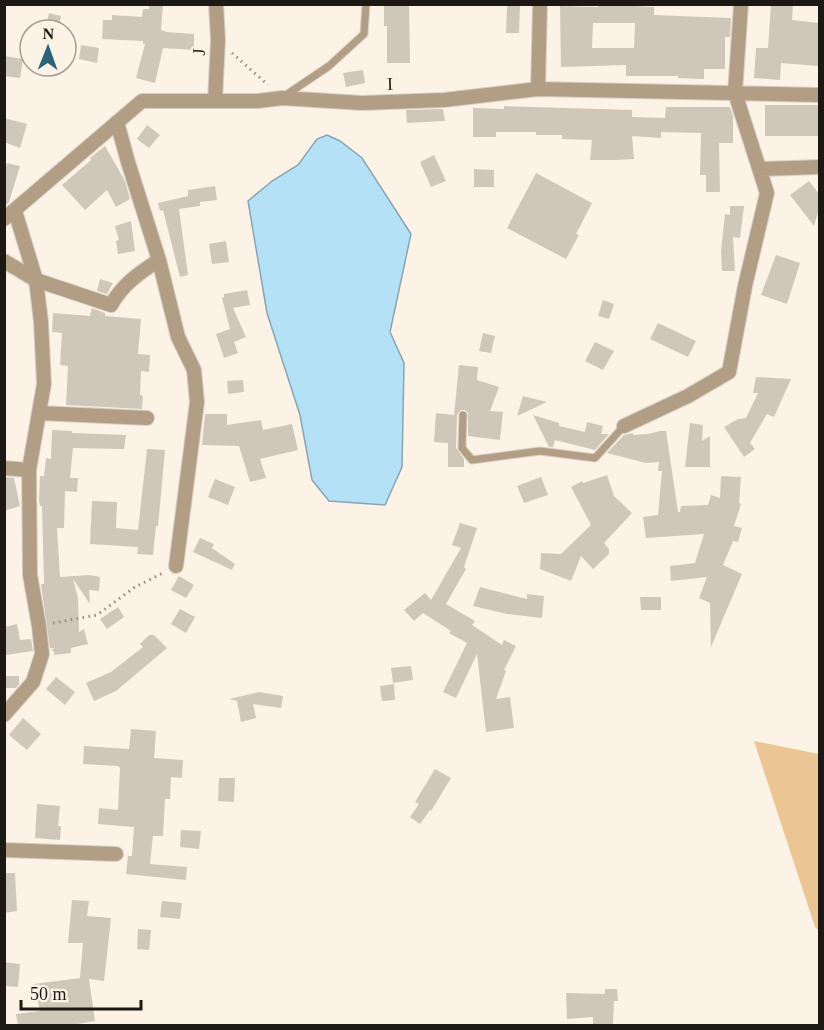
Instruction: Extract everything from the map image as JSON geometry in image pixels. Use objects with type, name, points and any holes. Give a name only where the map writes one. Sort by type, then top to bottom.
[{"type":"street","name":"J","points":[[215,101],[218,40],[216,4]]},
{"type":"street","points":[[538,89],[540,4]]},
{"type":"street","points":[[624,426],[688,396],[729,372],[736,326],[767,193],[735,93],[741,4]]},
{"type":"street","name":"I","points":[[10,215],[142,101],[258,101],[282,98],[362,103],[444,100],[538,89],[819,95]]},
{"type":"street","points":[[117,122],[159,260],[178,337],[194,370],[197,402],[176,566]]},
{"type":"street","points":[[760,169],[819,167]]},
{"type":"street","points":[[4,716],[33,682],[42,654],[30,575],[29,470],[44,384],[36,280],[10,215]]},
{"type":"street","points":[[4,261],[36,280],[111,305],[119,290],[159,260]]},
{"type":"street","points":[[39,413],[147,418]]},
{"type":"street","points":[[4,468],[29,470]]},
{"type":"street","points":[[4,850],[116,854]]},
{"type":"lane","points":[[282,98],[329,66],[364,34],[366,4]]},
{"type":"lane","points":[[463,415],[462,448],[472,460],[540,451],[595,458],[624,426]]},
{"type":"path","points":[[218,40],[282,98]]},
{"type":"path","points":[[39,626],[97,615],[135,588],[176,566]]},
{"type":"shaded area","points":[[754,741],[819,754],[819,931],[815,927]]},
{"type":"water","points":[[327,135],[340,141],[362,158],[411,234],[390,332],[404,363],[402,467],[385,505],[329,501],[312,480],[300,415],[267,313],[248,201],[272,181],[298,165],[317,139]]},
{"type":"building","points":[[149,4],[163,4],[161,30],[194,34],[194,50],[163,48],[155,83],[136,78],[145,44],[143,41],[102,39],[103,20],[112,20],[112,15],[142,17],[143,9],[149,9]]},
{"type":"building","points":[[384,4],[409,4],[410,63],[387,63],[387,26],[384,26]]},
{"type":"building","points":[[507,4],[520,4],[519,33],[506,33]]},
{"type":"building","points":[[598,4],[654,7],[654,15],[731,18],[730,37],[725,37],[725,69],[704,69],[704,79],[678,78],[678,76],[626,76],[626,65],[561,67],[560,6],[598,7]],"holes":[[[593,23],[635,23],[634,48],[592,48]]]},
{"type":"building","points":[[771,4],[793,4],[792,20],[819,23],[818,66],[781,63],[780,80],[754,78],[756,48],[768,48]]},
{"type":"building","points":[[49,13],[61,16],[61,18],[48,18]]},
{"type":"building","points":[[81,45],[99,48],[97,63],[79,59]]},
{"type":"building","points":[[4,56],[18,58],[18,78],[4,76]]},
{"type":"building","points":[[363,70],[365,83],[346,87],[343,73]]},
{"type":"building","points":[[765,105],[819,105],[819,136],[765,136]]},
{"type":"building","points":[[504,106],[632,110],[632,117],[665,118],[666,107],[730,107],[733,116],[733,143],[719,143],[720,192],[706,192],[706,175],[700,175],[701,133],[661,132],[661,138],[632,136],[634,159],[615,160],[590,160],[592,140],[562,139],[562,135],[536,135],[536,132],[496,132],[496,137],[473,137],[473,108],[504,109]]},
{"type":"building","points":[[443,109],[445,121],[407,123],[406,110]]},
{"type":"building","points":[[4,118],[27,124],[20,148],[4,142]]},
{"type":"building","points":[[147,125],[160,135],[149,148],[137,139]]},
{"type":"building","points":[[105,146],[125,181],[130,199],[116,207],[107,190],[85,210],[62,185]]},
{"type":"building","points":[[434,155],[446,181],[431,187],[420,162]]},
{"type":"building","points":[[7,163],[20,166],[9,202],[5,206],[4,173]]},
{"type":"building","points":[[474,169],[494,170],[494,187],[474,187]]},
{"type":"building","points":[[536,173],[592,203],[566,259],[507,228]]},
{"type":"building","points":[[809,181],[819,194],[819,209],[814,226],[790,195]]},
{"type":"building","points":[[215,186],[217,200],[200,202],[200,206],[179,209],[188,275],[180,277],[163,210],[160,211],[158,203],[188,196],[188,190]]},
{"type":"building","points":[[730,206],[744,206],[740,238],[733,237],[735,271],[722,271],[721,251],[725,214],[730,215]]},
{"type":"building","points":[[131,221],[135,251],[118,254],[116,241],[119,240],[115,226]]},
{"type":"building","points":[[226,241],[229,262],[212,264],[209,244]]},
{"type":"building","points":[[776,255],[800,263],[787,304],[761,295]]},
{"type":"building","points":[[100,279],[113,283],[107,294],[97,291]]},
{"type":"building","points":[[247,290],[250,305],[233,308],[246,337],[234,342],[238,353],[224,358],[216,334],[230,329],[222,298],[224,294]]},
{"type":"building","points":[[603,300],[614,304],[609,319],[598,316]]},
{"type":"building","points":[[92,308],[105,313],[105,316],[141,319],[138,354],[150,355],[149,372],[141,371],[142,409],[66,405],[68,366],[60,365],[62,333],[52,332],[53,313],[90,316]]},
{"type":"building","points":[[658,323],[696,341],[688,357],[650,339]]},
{"type":"building","points":[[483,333],[495,336],[491,353],[479,351]]},
{"type":"building","points":[[595,342],[614,351],[603,370],[585,361]]},
{"type":"building","points":[[459,365],[478,367],[477,380],[499,387],[490,411],[503,412],[500,440],[468,436],[468,413],[461,410],[457,415],[456,448],[464,459],[464,467],[448,467],[448,443],[434,442],[436,413],[454,415]]},
{"type":"building","points":[[756,377],[791,379],[774,417],[767,414],[750,443],[755,449],[744,457],[724,427],[738,419],[746,418],[758,393],[753,393]]},
{"type":"building","points":[[243,380],[244,392],[228,394],[227,381]]},
{"type":"building","points":[[523,396],[547,402],[517,416]]},
{"type":"building","points":[[205,414],[227,414],[227,425],[261,420],[263,430],[292,424],[298,450],[260,459],[266,478],[250,482],[239,446],[202,445]]},
{"type":"building","points":[[533,415],[559,423],[559,426],[585,432],[587,422],[603,426],[601,434],[609,434],[595,450],[555,440],[553,447],[549,447]]},
{"type":"building","points":[[690,423],[703,425],[702,441],[710,436],[710,467],[685,467]]},
{"type":"building","points":[[52,430],[126,435],[124,449],[73,448],[70,478],[78,478],[77,492],[65,491],[64,528],[57,528],[60,577],[89,575],[100,577],[99,591],[89,590],[90,604],[73,579],[78,598],[79,632],[84,629],[88,644],[71,648],[71,653],[54,655],[54,651],[51,651],[54,648],[50,648],[41,584],[44,584],[42,506],[39,501],[40,476],[44,476],[46,458],[51,459]]},
{"type":"building","points":[[666,431],[678,512],[681,506],[708,505],[711,495],[720,498],[721,476],[741,477],[739,503],[741,504],[734,526],[742,528],[738,542],[733,541],[723,565],[742,574],[711,647],[710,603],[699,598],[707,577],[671,581],[670,566],[695,563],[704,534],[646,538],[643,517],[658,515],[662,471],[658,471],[659,462],[646,463],[607,453],[624,435]]},
{"type":"building","points":[[147,449],[165,450],[153,555],[137,554],[138,547],[90,544],[92,501],[117,502],[116,528],[138,530]]},
{"type":"building","points":[[607,475],[614,496],[632,513],[604,543],[609,549],[609,554],[593,569],[581,556],[571,581],[540,569],[541,553],[561,554],[591,525],[571,487],[582,481],[583,483]]},
{"type":"building","points":[[4,477],[14,478],[20,506],[4,511]]},
{"type":"building","points":[[541,477],[548,495],[524,503],[517,486]]},
{"type":"building","points":[[215,479],[235,487],[228,505],[208,497]]},
{"type":"building","points":[[460,523],[477,528],[464,567],[466,569],[446,604],[475,621],[472,625],[502,645],[504,640],[516,646],[504,670],[506,671],[496,699],[510,697],[514,728],[486,732],[477,654],[456,698],[443,692],[467,643],[449,633],[451,631],[423,613],[414,621],[404,610],[425,593],[431,600],[461,548],[452,545]]},
{"type":"building","points":[[200,538],[214,544],[212,548],[235,564],[232,570],[193,552]]},
{"type":"building","points":[[179,576],[194,585],[186,598],[171,590]]},
{"type":"building","points":[[480,587],[527,599],[527,594],[544,596],[542,618],[507,614],[473,606]]},
{"type":"building","points":[[640,597],[661,597],[661,610],[641,610]]},
{"type":"building","points":[[118,607],[124,617],[107,629],[100,619]]},
{"type":"building","points":[[180,609],[195,617],[186,633],[171,624]]},
{"type":"building","points":[[17,624],[20,640],[31,639],[33,651],[6,655],[4,627]]},
{"type":"building","points":[[149,635],[154,635],[167,648],[116,691],[94,701],[86,683],[111,672],[143,647],[140,644]]},
{"type":"building","points":[[411,666],[413,680],[393,683],[391,668]]},
{"type":"building","points":[[4,676],[19,676],[19,684],[16,688],[4,688]]},
{"type":"building","points":[[56,677],[75,692],[65,705],[46,689]]},
{"type":"building","points":[[394,684],[395,700],[382,701],[380,686]]},
{"type":"building","points":[[259,692],[283,696],[281,708],[253,704],[256,718],[241,722],[237,701],[229,699]]},
{"type":"building","points":[[23,718],[41,734],[27,750],[9,735]]},
{"type":"building","points":[[131,729],[156,731],[154,758],[183,760],[182,778],[171,777],[170,799],[165,799],[163,836],[153,836],[150,864],[187,867],[186,880],[126,874],[128,856],[132,856],[134,827],[98,824],[99,808],[118,810],[120,768],[83,764],[84,746],[129,749]]},
{"type":"building","points":[[435,769],[451,778],[431,811],[420,824],[410,817],[419,804],[415,802]]},
{"type":"building","points":[[219,778],[235,778],[234,802],[218,801]]},
{"type":"building","points":[[37,804],[60,806],[58,826],[61,826],[60,840],[35,838]]},
{"type":"building","points":[[181,830],[201,831],[199,849],[180,847]]},
{"type":"building","points":[[4,873],[15,873],[17,911],[4,913]]},
{"type":"building","points":[[72,900],[89,901],[87,916],[111,918],[104,981],[89,979],[95,1021],[66,1026],[18,1026],[16,1014],[40,1011],[34,984],[80,978],[83,943],[68,943]]},
{"type":"building","points":[[162,901],[182,903],[180,919],[160,917]]},
{"type":"building","points":[[138,929],[151,930],[149,950],[137,949]]},
{"type":"building","points":[[4,962],[20,964],[18,987],[4,986]]},
{"type":"building","points":[[605,989],[617,989],[618,1001],[614,1001],[613,1026],[593,1026],[593,1017],[567,1019],[566,993],[605,994]]}]
